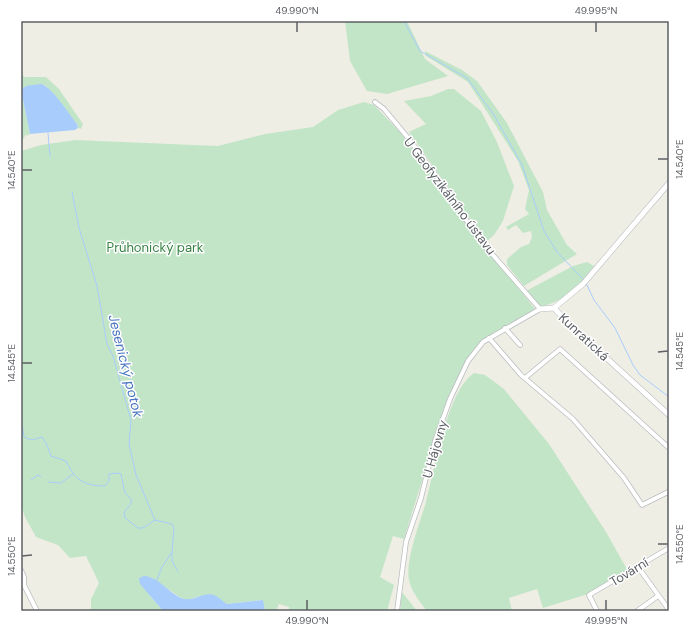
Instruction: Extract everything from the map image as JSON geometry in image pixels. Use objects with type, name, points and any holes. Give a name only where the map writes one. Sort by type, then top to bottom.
[{"type":"street","name":"U Geofyzikálního ústavu","points":[[375,102],[384,110],[409,140],[450,195],[478,238],[540,309]]},
{"type":"street","name":"Kunratická","points":[[669,184],[583,284],[554,308],[567,322],[669,415]]},
{"type":"street","name":"U Hájovny","points":[[397,611],[406,542],[421,498],[436,441],[450,398],[468,361],[483,342],[505,328],[540,309],[554,308]]},
{"type":"street","points":[[505,328],[520,345]]},
{"type":"street","points":[[489,338],[525,378],[573,419],[624,478],[642,505],[662,494],[668,492],[669,494]]},
{"type":"street","points":[[525,378],[560,349],[669,448]]},
{"type":"street","name":"Tovární","points":[[597,611],[589,595],[669,548]]},
{"type":"street","points":[[638,567],[669,610]]},
{"type":"street","points":[[21,570],[24,577],[23,586],[37,611]]},
{"type":"street","points":[[637,611],[658,596]]},
{"type":"green space","points":[[345,21],[407,21],[425,59],[448,76],[387,94],[367,91],[350,61]]},
{"type":"green space","points":[[425,51],[462,70],[477,81],[507,123],[543,192],[547,210],[567,245],[577,254],[524,286],[507,265],[507,259],[521,247],[529,244],[532,237],[531,231],[523,233],[516,225],[508,230],[506,227],[529,214],[525,209],[529,190],[518,161],[468,82],[426,56]]},
{"type":"green space","points":[[21,74],[25,77],[46,77],[59,89],[83,124],[81,129],[78,128],[77,124],[45,85],[22,88],[21,90]]},
{"type":"green space","points":[[448,89],[454,89],[481,111],[497,142],[514,186],[503,221],[494,235],[486,242],[409,132],[426,124],[404,101],[431,96]]},
{"type":"green space","points":[[21,90],[30,134],[27,136],[26,134],[21,143]]},
{"type":"green space","name":"Průhonický park","points":[[364,102],[374,105],[399,131],[450,198],[476,240],[504,270],[535,309],[482,340],[467,359],[448,397],[404,539],[393,536],[380,577],[394,585],[387,611],[289,611],[289,607],[279,604],[276,611],[265,611],[262,600],[227,604],[204,595],[187,600],[181,598],[152,578],[141,577],[151,597],[163,611],[91,611],[91,599],[99,583],[86,556],[70,558],[58,545],[36,537],[25,517],[21,505],[21,151],[41,145],[75,140],[218,146],[265,134],[313,127],[338,110]]},
{"type":"green space","points":[[587,262],[594,266],[582,280],[564,297],[548,305],[539,307],[526,291],[573,266]]},
{"type":"green space","points":[[474,373],[485,375],[504,389],[549,444],[606,532],[628,571],[588,594],[543,608],[537,589],[509,598],[512,611],[427,611],[424,608],[414,592],[409,580],[408,572],[411,552],[449,414],[464,383]]},
{"type":"green space","points":[[402,592],[417,611],[400,611]]},
{"type":"water","points":[[40,84],[44,85],[54,94],[77,124],[78,128],[75,130],[30,134],[21,90],[26,86]]},
{"type":"water","points":[[144,576],[154,579],[181,598],[190,599],[210,594],[216,596],[227,604],[263,600],[265,611],[163,611],[140,584],[139,578]]},
{"type":"waterway","points":[[404,21],[420,51],[467,78],[494,115],[522,165],[544,231],[557,252],[584,280]]},
{"type":"waterway","name":"Jesenický potok","points":[[48,133],[50,156]]},
{"type":"waterway","name":"Jesenický potok","points":[[72,192],[79,228],[97,286],[107,344],[113,356],[131,420],[129,444],[136,475],[155,520]]},
{"type":"waterway","points":[[586,283],[594,300],[615,328],[633,365],[640,375],[669,397]]},
{"type":"waterway","points":[[21,418],[24,437],[32,440],[42,437],[51,456],[66,461],[69,468],[81,481],[91,485],[105,486],[109,481],[109,474],[121,474],[125,493],[131,499],[131,504],[124,512],[125,518],[138,528],[143,528],[155,520],[172,524],[174,528],[172,552],[162,567],[156,582]]},
{"type":"waterway","points":[[48,482],[61,483],[73,474]]},
{"type":"waterway","points":[[31,480],[38,475],[41,477]]},
{"type":"waterway","points":[[172,553],[172,561],[178,572]]}]
